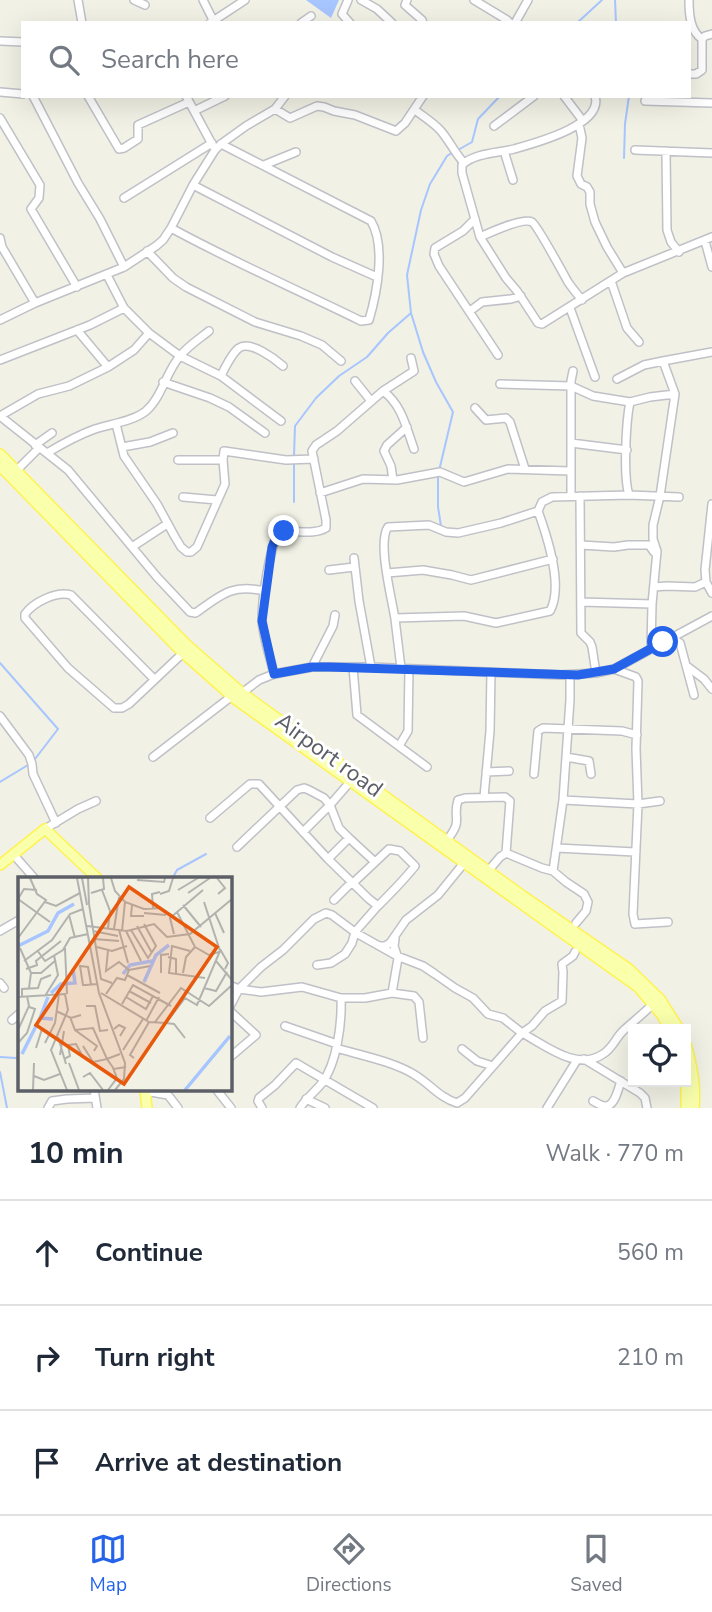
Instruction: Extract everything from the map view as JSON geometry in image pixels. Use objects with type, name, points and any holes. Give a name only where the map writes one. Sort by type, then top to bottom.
[{"type":"main road","name":"Airport road","points":[[0,454],[183,653],[311,748],[489,870],[508,890],[638,987],[667,1024]]},
{"type":"main road","name":"Airport road","points":[[0,466],[237,694]]},
{"type":"main road","name":"Airport road","points":[[311,748],[350,782],[464,863],[629,969],[660,999],[676,1024]]},
{"type":"main road","points":[[0,865],[45,829],[96,877]]},
{"type":"main road","points":[[691,1062],[695,1088],[694,1108]]},
{"type":"main road","points":[[686,1087],[686,1108]]},
{"type":"main road","points":[[145,1090],[147,1108]]},
{"type":"street","points":[[78,0],[82,21]]},
{"type":"street","points":[[134,0],[145,5]]},
{"type":"street","points":[[203,0],[212,21]]},
{"type":"street","points":[[214,21],[245,0]]},
{"type":"street","points":[[348,0],[342,14],[348,21]]},
{"type":"street","points":[[361,0],[377,9],[390,21]]},
{"type":"street","points":[[407,0],[405,5],[422,21]]},
{"type":"street","points":[[474,0],[509,21]]},
{"type":"street","points":[[513,21],[528,0]]},
{"type":"street","points":[[690,0],[690,21]]},
{"type":"street","points":[[304,21],[311,16]]},
{"type":"street","points":[[692,34],[702,39]]},
{"type":"street","points":[[702,39],[712,34]]},
{"type":"street","points":[[691,74],[702,70],[702,39]]},
{"type":"street","points":[[0,41],[21,42]]},
{"type":"street","points":[[0,92],[21,94]]},
{"type":"street","points":[[34,98],[124,267]]},
{"type":"street","points":[[89,98],[119,149],[138,139],[138,125],[187,99],[216,145],[264,165],[371,221],[380,248],[377,294],[369,320],[361,321],[171,228]]},
{"type":"street","points":[[194,111],[221,98]]},
{"type":"street","points":[[124,198],[275,110],[284,98]]},
{"type":"street","points":[[275,110],[290,118],[317,106],[324,107],[396,131],[405,123],[422,98]]},
{"type":"street","points":[[495,125],[531,98]]},
{"type":"street","points":[[565,98],[581,123],[582,138],[577,176],[590,192],[595,222],[623,273]]},
{"type":"street","points":[[596,98],[594,110],[581,123],[556,135],[477,157],[462,165],[480,237],[506,278],[540,324],[623,273],[708,239],[712,267]]},
{"type":"street","points":[[645,101],[712,103]]},
{"type":"street","points":[[415,110],[440,129],[453,147],[454,153],[464,163]]},
{"type":"street","points":[[0,118],[40,185],[39,198],[31,209],[77,286]]},
{"type":"street","points":[[0,320],[124,267],[163,240],[216,145]]},
{"type":"street","points":[[635,150],[712,153]]},
{"type":"street","points":[[666,150],[667,230],[671,242],[679,251]]},
{"type":"street","points":[[504,151],[513,180]]},
{"type":"street","points":[[264,165],[296,152]]},
{"type":"street","points":[[193,185],[310,246],[377,277]]},
{"type":"street","points":[[475,219],[463,231],[435,248],[434,254],[439,266],[498,355]]},
{"type":"street","points":[[480,237],[506,226],[532,222],[582,300]]},
{"type":"street","points":[[0,238],[2,247],[35,303]]},
{"type":"street","points":[[147,251],[173,278],[186,287],[255,322],[322,345],[341,361]]},
{"type":"street","points":[[107,275],[124,308],[149,333],[180,356],[221,376],[281,421]]},
{"type":"street","points":[[611,281],[627,328],[639,342]]},
{"type":"street","points":[[470,311],[482,302],[521,296]]},
{"type":"street","points":[[570,307],[595,377]]},
{"type":"street","points":[[0,360],[77,330],[124,308]]},
{"type":"street","points":[[77,330],[108,367]]},
{"type":"street","points":[[47,453],[74,438],[144,412],[155,400],[180,356],[209,331]]},
{"type":"street","points":[[149,333],[134,350],[108,367],[69,386],[38,394],[0,416],[68,470],[157,577],[192,613],[235,588],[265,591]]},
{"type":"street","points":[[221,376],[238,348],[244,346],[264,351],[283,366]]},
{"type":"street","points":[[617,379],[644,365],[712,352]]},
{"type":"street","points":[[274,674],[262,621],[272,547],[278,533],[317,532],[326,528],[312,451],[383,391],[414,372],[411,358]]},
{"type":"street","points":[[651,649],[657,555],[653,525],[660,496],[675,394],[663,361]]},
{"type":"street","points":[[570,496],[573,371]]},
{"type":"street","points":[[355,381],[371,401]]},
{"type":"street","points":[[163,382],[229,407],[265,433]]},
{"type":"street","points":[[500,384],[571,386],[593,396],[630,402],[675,394]]},
{"type":"street","points":[[383,391],[398,405],[414,449]]},
{"type":"street","points":[[629,495],[625,478],[630,402]]},
{"type":"street","points":[[475,408],[486,420],[506,418],[525,469]]},
{"type":"street","points":[[116,424],[124,456],[181,547],[187,552],[197,547],[225,484],[224,451],[286,460],[314,459]]},
{"type":"street","points":[[393,480],[391,466],[384,451],[407,427]]},
{"type":"street","points":[[17,470],[52,433]]},
{"type":"street","points":[[122,447],[150,442],[173,433]]},
{"type":"street","points":[[571,443],[627,450]]},
{"type":"street","points":[[178,460],[223,460]]},
{"type":"street","points":[[320,493],[363,480],[393,480],[440,472],[464,482],[508,468],[570,471]]},
{"type":"street","points":[[395,618],[464,616],[496,623],[550,611],[555,601],[553,559],[538,511],[542,502],[570,496],[679,497]]},
{"type":"street","points":[[580,496],[581,633],[592,647],[596,673]]},
{"type":"street","points":[[183,497],[217,500]]},
{"type":"street","points":[[712,504],[705,570],[706,582],[712,593]]},
{"type":"street","points":[[399,746],[408,731],[405,668],[387,573],[384,533],[388,527],[429,525],[446,532],[458,533],[538,511]]},
{"type":"street","points":[[132,547],[167,524]]},
{"type":"street","points":[[582,545],[649,545],[657,555]]},
{"type":"street","points":[[354,558],[371,667]]},
{"type":"street","points":[[387,573],[423,570],[471,580],[553,559]]},
{"type":"street","points":[[329,570],[354,567]]},
{"type":"street","points":[[654,587],[695,587],[706,582]]},
{"type":"street","points":[[154,679],[71,595],[64,593],[53,596],[37,603],[25,614],[25,618],[68,668],[114,708],[129,704],[183,653]]},
{"type":"street","points":[[581,602],[652,604]]},
{"type":"street","points":[[312,667],[333,626],[335,615]]},
{"type":"street","points":[[153,757],[237,694],[274,674],[312,667],[570,675],[596,673],[614,669],[712,617]]},
{"type":"street","points":[[653,635],[663,642]]},
{"type":"street","points":[[673,638],[680,643],[694,695]]},
{"type":"street","points":[[354,667],[357,715],[427,767]]},
{"type":"street","points":[[687,667],[704,678],[712,689]]},
{"type":"street","points":[[614,669],[637,678],[635,924],[668,922]]},
{"type":"street","points":[[484,797],[490,731],[491,673]]},
{"type":"street","points":[[553,871],[563,800],[570,675]]},
{"type":"street","points":[[0,716],[29,755],[33,774],[55,823]]},
{"type":"street","points":[[534,774],[540,729],[622,731],[637,734]]},
{"type":"street","points":[[566,757],[589,761],[591,774]]},
{"type":"street","points":[[486,772],[509,771]]},
{"type":"street","points":[[303,832],[350,782]]},
{"type":"street","points":[[210,818],[250,784],[259,784],[328,859],[377,905],[355,932],[345,954],[331,963],[317,965]]},
{"type":"street","points":[[237,847],[296,790],[304,788],[330,805],[339,828],[375,862]]},
{"type":"street","points":[[447,840],[457,828],[458,800],[505,797],[510,801],[506,853]]},
{"type":"street","points":[[563,800],[638,804],[660,801]]},
{"type":"street","points":[[45,829],[96,801]]},
{"type":"street","points":[[328,859],[349,838]]},
{"type":"street","points":[[557,848],[635,852]]},
{"type":"street","points":[[334,901],[389,849],[400,851],[415,866],[384,901],[378,906],[375,904]]},
{"type":"street","points":[[489,870],[506,853]]},
{"type":"street","points":[[506,853],[553,871],[584,894],[588,902],[586,911],[576,923]]},
{"type":"street","points":[[13,854],[33,877]]},
{"type":"street","points":[[380,946],[390,943],[406,920],[438,895],[464,863]]},
{"type":"street","points":[[231,1004],[239,989],[261,967],[283,950],[306,926],[326,913],[397,956],[435,974],[473,998],[488,1014],[503,1018],[522,1033],[555,1052],[581,1060],[621,1081],[645,1098],[647,1108]]},
{"type":"street","points":[[0,932],[18,921]]},
{"type":"street","points":[[392,993],[397,956],[395,934]]},
{"type":"street","points":[[285,1026],[415,1074],[436,1092],[457,1103],[465,1098],[522,1033],[544,1012],[562,1001],[562,964],[573,956],[575,951]]},
{"type":"street","points":[[231,986],[261,992],[302,987],[341,998],[365,998],[392,993],[414,996],[417,998],[421,1015],[423,1038]]},
{"type":"street","points":[[300,1108],[328,1072],[342,1017],[341,998]]},
{"type":"street","points":[[581,1060],[595,1059],[603,1054],[622,1031],[653,1004]]},
{"type":"street","points":[[231,1010],[256,1035],[231,1056]]},
{"type":"street","points":[[12,1020],[18,1015]]},
{"type":"street","points":[[462,1049],[477,1061],[493,1066]]},
{"type":"street","points":[[547,1108],[581,1060]]},
{"type":"street","points":[[262,1108],[259,1098],[296,1063],[373,1108]]},
{"type":"street","points":[[593,1101],[605,1106],[610,1105],[621,1081]]},
{"type":"street","points":[[64,1090],[67,1099]]},
{"type":"street","points":[[94,1090],[97,1108]]},
{"type":"street","points":[[145,1090],[168,1092],[178,1108]]},
{"type":"street","points":[[217,1090],[230,1108]]},
{"type":"street","points":[[48,1108],[51,1101],[95,1098]]},
{"type":"street","points":[[306,1099],[325,1108]]},
{"type":"water","points":[[306,0],[339,0],[331,18]]},
{"type":"waterway","points":[[579,21],[602,0]]},
{"type":"waterway","points":[[615,0],[616,21]]},
{"type":"waterway","points":[[458,150],[472,142],[478,119],[498,98]]},
{"type":"waterway","points":[[624,158],[629,98]]},
{"type":"waterway","points":[[439,471],[453,412],[423,352],[411,313],[407,275],[421,210],[430,184],[447,156],[453,152]]},
{"type":"waterway","points":[[294,456],[295,426],[316,398],[339,376],[367,357],[388,333],[411,313]]},
{"type":"waterway","points":[[294,462],[294,502]]},
{"type":"waterway","points":[[438,476],[441,526]]},
{"type":"waterway","points":[[0,663],[58,729],[35,759]]},
{"type":"waterway","points":[[0,782],[28,765]]},
{"type":"waterway","points":[[173,877],[177,870],[206,854]]},
{"type":"waterway","points":[[0,1057],[18,1057]]},
{"type":"waterway","points":[[0,1072],[7,1108]]},
{"type":"route","points":[[284,531],[278,533],[272,547],[262,621],[274,674],[312,667],[371,667],[578,675],[614,669],[663,642]]}]
